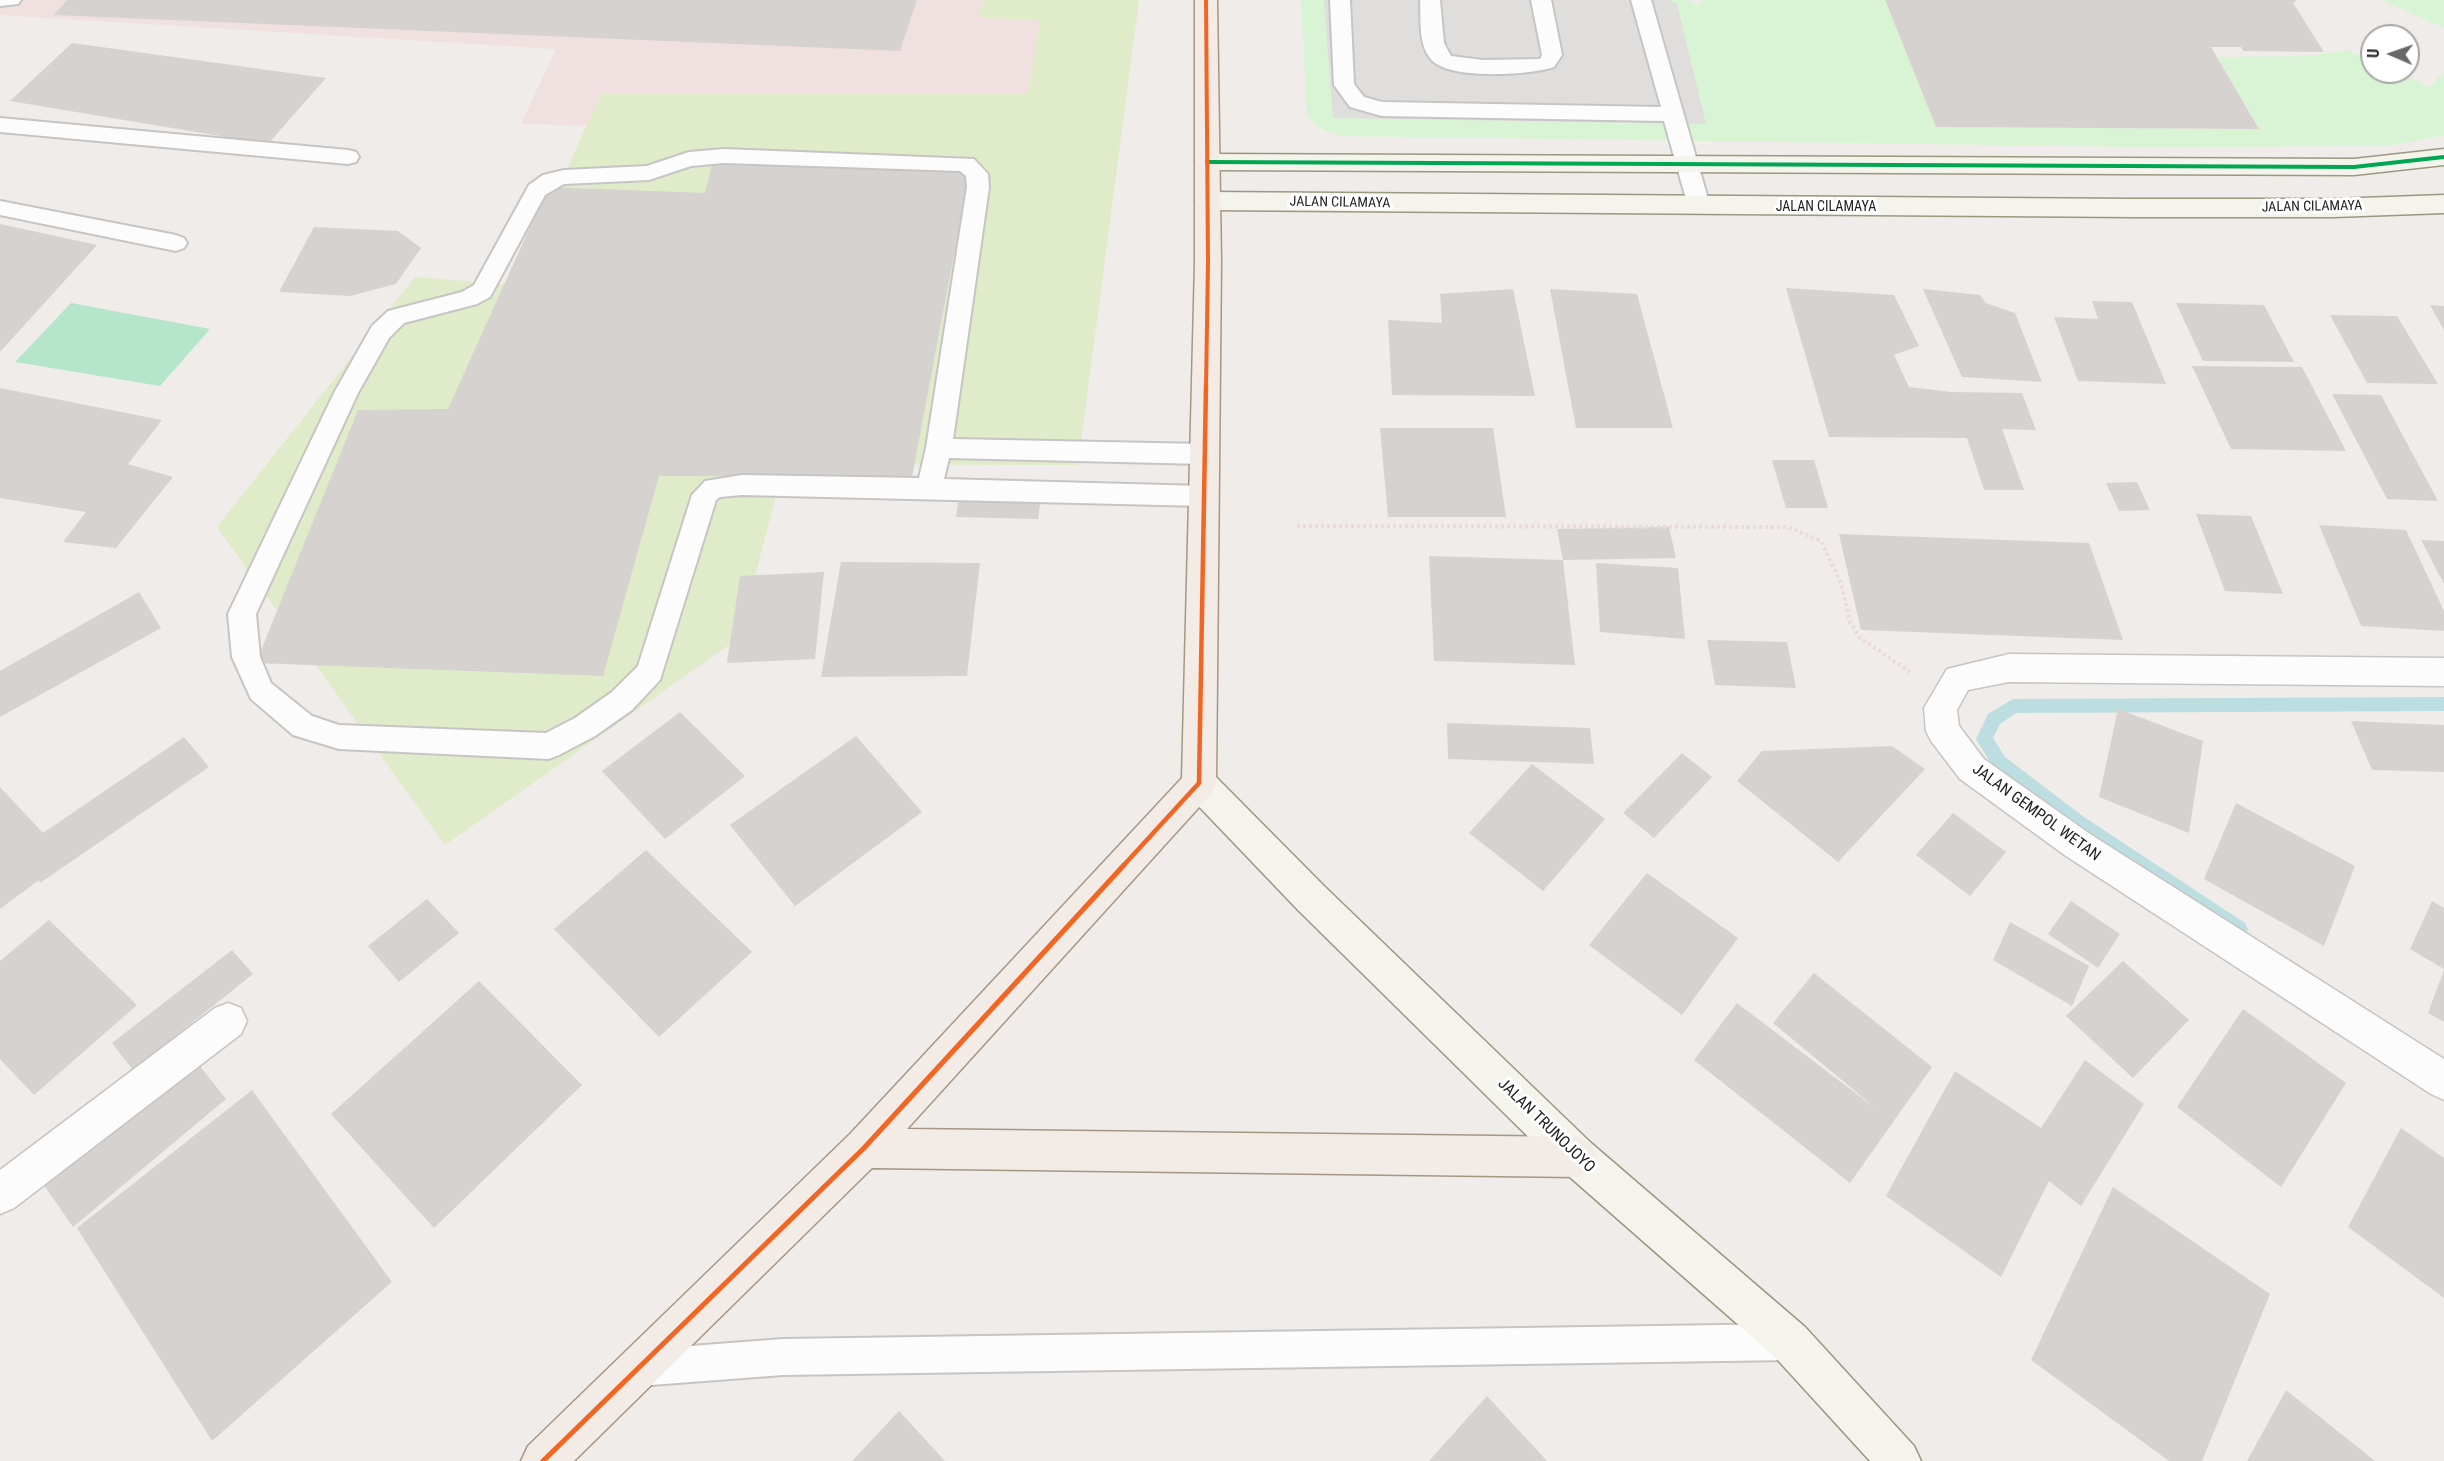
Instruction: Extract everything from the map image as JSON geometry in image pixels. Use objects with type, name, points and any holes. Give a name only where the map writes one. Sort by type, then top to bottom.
[{"type":"main road","points":[[543,1461],[864,1148],[1199,783],[1208,201],[1206,0]]},
{"type":"main road","points":[[864,1148],[1577,1158]]},
{"type":"street","points":[[1207,162],[2354,167],[2444,157]]},
{"type":"street","points":[[2311,167],[2334,208]]},
{"type":"street","name":"JALAN CILAMAYA","points":[[1208,201],[1699,206],[2334,208],[2444,204]]},
{"type":"street","points":[[1943,731],[1940,708],[1958,680],[2009,668],[2444,672]]},
{"type":"street","name":"JALAN GEMPOL WETAN","points":[[1943,731],[1972,769],[2078,845],[2444,1081]]},
{"type":"street","name":"JALAN TRUNOJOYO","points":[[1199,783],[1311,898],[1577,1158],[1790,1342],[1899,1461]]},
{"type":"street","points":[[0,1194],[228,1021]]},
{"type":"lane","points":[[0,0],[11,0]]},
{"type":"lane","points":[[1340,0],[1344,85],[1357,102],[1383,109],[1674,114]]},
{"type":"lane","points":[[1430,0],[1435,49],[1440,59],[1452,65],[1535,67],[1547,63],[1552,55],[1541,0]]},
{"type":"lane","points":[[1641,0],[1699,206]]},
{"type":"lane","points":[[0,125],[348,157]]},
{"type":"lane","points":[[929,488],[939,448],[978,187],[977,174],[966,164],[724,156],[689,159],[649,172],[551,180],[537,190],[482,291],[470,298],[396,317],[380,332],[346,393],[242,614],[246,657],[261,691],[303,726],[339,737],[549,746],[585,727],[622,702],[650,672],[705,495],[714,488],[742,485],[929,488],[1203,496]]},
{"type":"lane","points":[[0,208],[176,243]]},
{"type":"lane","points":[[939,448],[1204,454]]},
{"type":"lane","points":[[638,1368],[783,1357],[1790,1342]]},
{"type":"path","points":[[1297,526],[1788,527],[1821,541],[1841,584],[1850,622],[1860,638],[1909,670],[1943,731]]},
{"type":"shaded area","points":[[0,0],[1110,0],[1093,136],[521,124],[556,49],[0,15]]},
{"type":"shaded area","points":[[1324,0],[1670,0],[1677,4],[1706,124],[1333,118]]},
{"type":"green space","points":[[983,0],[1139,0],[1078,465],[784,464],[739,638],[445,845],[217,527],[415,277],[515,285],[601,94],[1027,94],[1040,20],[978,18]]},
{"type":"green space","points":[[1301,0],[1687,0],[1697,5],[1704,0],[1885,0],[1936,127],[2259,129],[2218,57],[2308,56],[2348,50],[2360,56],[2360,84],[2420,83],[2429,87],[2444,72],[2444,135],[2388,146],[2140,147],[1343,136],[1317,126],[1307,112]]},
{"type":"green space","points":[[2381,0],[2444,0],[2444,28]]},
{"type":"green space","points":[[71,303],[210,329],[160,386],[15,362]]},
{"type":"building","points":[[67,0],[917,0],[900,51],[54,15]]},
{"type":"building","points":[[1885,0],[2297,0],[2293,3],[2324,52],[2243,51],[2241,47],[2211,47],[2259,129],[1936,127]]},
{"type":"building","points":[[72,43],[326,78],[268,144],[10,101]]},
{"type":"building","points":[[712,165],[970,169],[912,477],[659,476],[603,676],[256,663],[358,410],[448,409],[548,187],[705,193]]},
{"type":"building","points":[[0,224],[97,245],[0,352]]},
{"type":"building","points":[[314,227],[398,231],[421,248],[396,284],[350,296],[279,292]]},
{"type":"building","points":[[1786,288],[1894,295],[1919,346],[1894,355],[1909,387],[1952,392],[2022,393],[2036,430],[2002,429],[2024,490],[1984,490],[1967,438],[1829,437]]},
{"type":"building","points":[[1513,289],[1535,396],[1392,395],[1388,320],[1442,323],[1440,294]]},
{"type":"building","points":[[1550,289],[1637,294],[1673,428],[1576,428]]},
{"type":"building","points":[[1923,289],[1980,295],[1986,303],[2015,313],[2042,382],[1962,377]]},
{"type":"building","points":[[2092,301],[2132,302],[2166,384],[2078,381],[2054,317],[2098,319]]},
{"type":"building","points":[[2176,303],[2264,305],[2294,362],[2203,361]]},
{"type":"building","points":[[2430,305],[2444,306],[2444,330]]},
{"type":"building","points":[[2330,315],[2397,316],[2438,384],[2367,383]]},
{"type":"building","points":[[2192,366],[2302,367],[2346,451],[2231,449]]},
{"type":"building","points":[[0,388],[162,420],[128,464],[173,477],[116,548],[63,542],[86,512],[0,498]]},
{"type":"building","points":[[2332,394],[2381,395],[2438,501],[2387,499]]},
{"type":"building","points":[[1380,428],[1493,428],[1506,517],[1388,517]]},
{"type":"building","points":[[1772,460],[1814,460],[1828,508],[1786,508]]},
{"type":"building","points":[[2137,482],[2150,510],[2119,511],[2106,483]]},
{"type":"building","points":[[959,496],[1041,498],[1038,519],[956,517]]},
{"type":"building","points":[[2196,514],[2251,516],[2283,594],[2225,591]]},
{"type":"building","points":[[2319,525],[2406,530],[2444,611],[2444,631],[2361,626]]},
{"type":"building","points":[[1669,527],[1676,558],[1563,560],[1557,529]]},
{"type":"building","points":[[1839,534],[2089,543],[2123,640],[1861,630]]},
{"type":"building","points":[[2421,540],[2444,541],[2444,584]]},
{"type":"building","points":[[1429,556],[1563,560],[1575,665],[1434,661]]},
{"type":"building","points":[[841,562],[980,563],[967,676],[821,677]]},
{"type":"building","points":[[1596,563],[1678,568],[1685,639],[1600,632]]},
{"type":"building","points":[[824,572],[815,659],[727,663],[740,576]]},
{"type":"building","points":[[139,592],[161,628],[0,717],[0,671]]},
{"type":"building","points":[[1707,640],[1787,642],[1796,688],[1715,685]]},
{"type":"building","points":[[2118,709],[2203,741],[2189,833],[2099,797]]},
{"type":"building","points":[[680,712],[745,776],[665,839],[602,771]]},
{"type":"building","points":[[2351,721],[2444,725],[2444,772],[2372,770]]},
{"type":"building","points":[[1447,723],[1590,728],[1594,764],[1448,759]]},
{"type":"building","points":[[856,736],[922,812],[795,906],[730,825]]},
{"type":"building","points":[[184,737],[209,767],[40,883],[39,880],[0,909],[0,787],[43,833]]},
{"type":"building","points":[[1892,746],[1925,769],[1838,862],[1737,781],[1762,751]]},
{"type":"building","points":[[1682,753],[1712,777],[1654,838],[1623,813]]},
{"type":"building","points":[[1532,764],[1605,819],[1543,891],[1469,833]]},
{"type":"building","points":[[2236,803],[2355,866],[2324,946],[2204,879]]},
{"type":"building","points":[[1953,813],[2006,852],[1970,896],[1916,855]]},
{"type":"building","points":[[646,850],[752,952],[659,1037],[554,929]]},
{"type":"building","points":[[1647,873],[1738,938],[1682,1015],[1589,945]]},
{"type":"building","points":[[427,899],[459,933],[399,982],[368,946]]},
{"type":"building","points":[[2071,901],[2120,934],[2098,968],[2048,934]]},
{"type":"building","points":[[2432,901],[2444,908],[2444,969],[2410,949]]},
{"type":"building","points":[[49,920],[137,1005],[34,1095],[0,1059],[0,961]]},
{"type":"building","points":[[2010,922],[2089,966],[2072,1006],[1993,960]]},
{"type":"building","points":[[232,950],[253,974],[133,1070],[112,1043]]},
{"type":"building","points":[[2123,961],[2189,1020],[2133,1078],[2066,1016]]},
{"type":"building","points":[[2444,970],[2444,1022],[2428,1013]]},
{"type":"building","points":[[1814,973],[1932,1067],[1850,1183],[1694,1060],[1737,1003],[1879,1111],[1773,1023]]},
{"type":"building","points":[[479,981],[582,1085],[434,1228],[331,1114]]},
{"type":"building","points":[[2243,1009],[2346,1083],[2281,1187],[2177,1107]]},
{"type":"building","points":[[191,1055],[226,1099],[73,1227],[39,1178]]},
{"type":"building","points":[[2085,1060],[2144,1104],[2081,1206],[2049,1181],[2001,1277],[1886,1196],[1955,1071],[2041,1128]]},
{"type":"building","points":[[252,1090],[392,1282],[212,1441],[77,1228]]},
{"type":"building","points":[[2401,1128],[2444,1158],[2444,1298],[2348,1227]]},
{"type":"building","points":[[2113,1187],[2270,1294],[2202,1461],[2169,1461],[2031,1360]]},
{"type":"building","points":[[2286,1390],[2375,1461],[2247,1461]]},
{"type":"building","points":[[1487,1396],[1547,1461],[1429,1461]]},
{"type":"building","points":[[899,1411],[945,1461],[852,1461]]},
{"type":"waterway","points":[[2239,929],[2078,822],[1999,762],[1984,739],[1994,719],[2013,706],[2444,704]]},
{"type":"transit line","points":[[543,1461],[864,1148],[1199,783],[1208,262],[1206,0]]},
{"type":"transit line","points":[[1207,162],[2354,167],[2444,157]]}]
